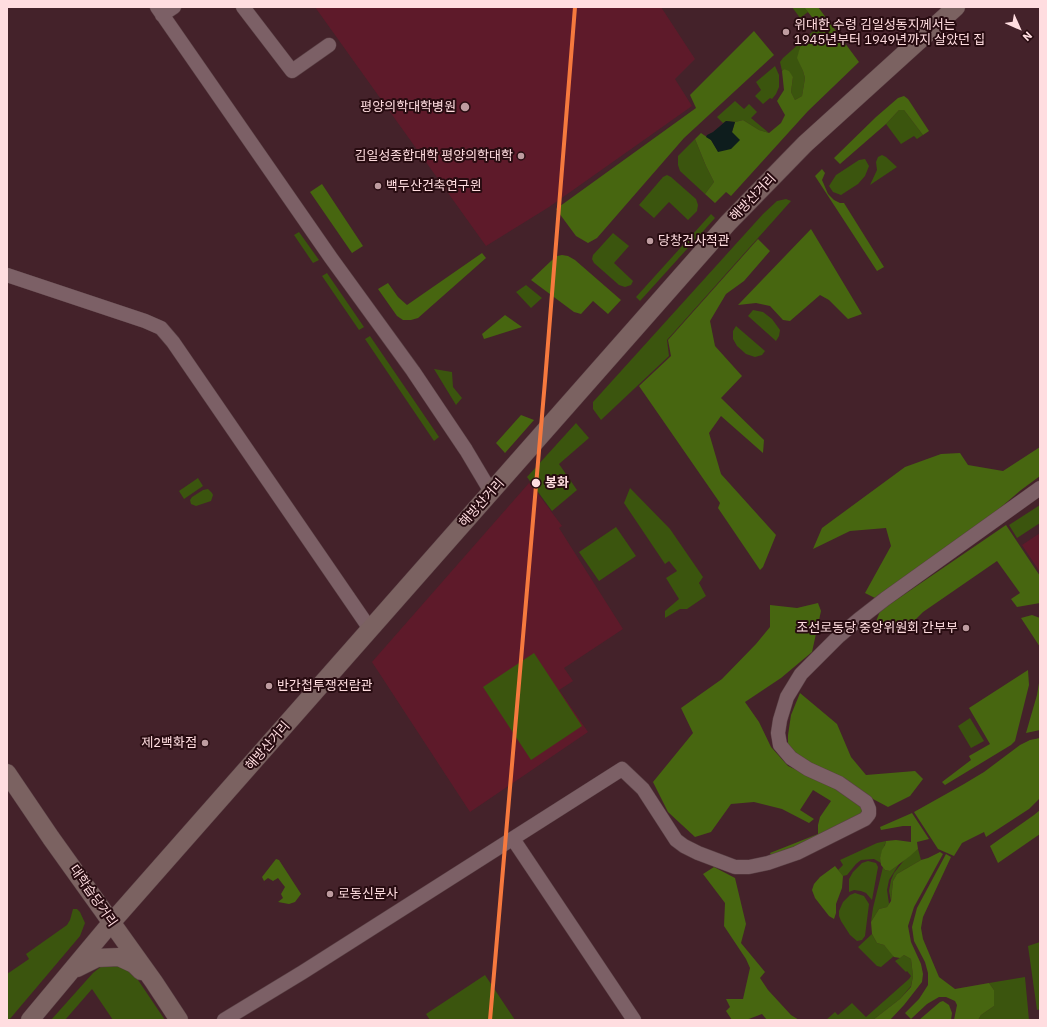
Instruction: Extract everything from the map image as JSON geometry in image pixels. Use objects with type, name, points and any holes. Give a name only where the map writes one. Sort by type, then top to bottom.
[{"type":"main road","name":"해방산거리","points":[[30,1020],[111,923],[713,240],[805,144],[956,7]]},
{"type":"main road","name":"대학습당거리","points":[[7,773],[179,1020]]},
{"type":"main road","points":[[71,971],[97,958],[119,957],[134,964],[154,982]]},
{"type":"street","points":[[174,7],[159,11],[322,245],[413,371],[466,450],[491,492]]},
{"type":"street","points":[[243,7],[292,71],[329,45]]},
{"type":"street","points":[[7,275],[162,328],[370,629]]},
{"type":"street","points":[[224,1020],[303,972],[622,769],[643,789],[676,840],[698,853],[735,867],[748,867],[768,863],[790,855],[866,819],[869,814],[869,809],[866,802],[839,783],[808,769],[791,758],[780,744],[778,733],[780,720],[787,697],[801,674],[838,637],[858,620],[1040,488]]},
{"type":"street","points":[[513,839],[634,1020]]},
{"type":"shaded area","name":"김일성종합대학 평양의학대학","points":[[315,7],[661,7],[695,59],[675,79],[692,106],[549,207],[486,246]]},
{"type":"shaded area","points":[[726,121],[735,122],[732,132],[740,140],[731,149],[718,152],[711,140],[706,137]]},
{"type":"shaded area","points":[[529,483],[562,526],[559,528],[623,629],[564,668],[573,681],[559,690],[588,732],[470,812],[372,662]]},
{"type":"shaded area","points":[[1040,533],[1040,572],[1022,545]]},
{"type":"green space","points":[[792,7],[804,7],[808,12],[800,18]]},
{"type":"green space","points":[[804,7],[818,7],[859,62],[808,111],[731,196],[726,192],[715,203],[705,194],[714,182],[695,139],[701,133],[711,140],[718,151],[732,132],[735,122],[743,120],[759,130],[769,133],[781,123],[785,115],[777,101],[784,90],[782,71],[784,69],[789,71],[793,77],[791,92],[795,100],[802,96],[805,78],[797,58],[800,47],[809,39],[821,38],[823,31]]},
{"type":"green space","points":[[819,26],[823,31],[821,38],[800,47],[798,58],[805,78],[802,96],[795,100],[791,92],[793,77],[784,69],[782,71],[780,62]]},
{"type":"green space","points":[[754,31],[774,55],[684,138],[597,238],[588,243],[576,236],[556,209],[696,108],[690,95]]},
{"type":"green space","points":[[775,66],[779,75],[779,87],[772,99],[770,98],[763,104],[755,96],[761,90],[756,82]]},
{"type":"green space","points":[[904,96],[908,99],[929,131],[923,135],[904,110],[899,110],[886,124],[840,164],[834,158],[876,117],[898,98]]},
{"type":"green space","points":[[735,101],[744,109],[749,104],[757,112],[751,118],[769,133],[759,130],[743,120],[735,122],[726,121],[723,123],[717,117]]},
{"type":"green space","points":[[899,110],[904,110],[923,135],[917,139],[914,136],[901,144],[886,124]]},
{"type":"green space","points":[[695,139],[714,182],[705,194],[680,171],[678,165],[678,156]]},
{"type":"green space","points":[[882,155],[897,167],[870,185],[877,170],[876,162],[878,157]]},
{"type":"green space","points":[[865,159],[869,166],[865,176],[858,184],[841,195],[833,192],[829,186],[836,175],[859,160]]},
{"type":"green space","points":[[822,169],[825,173],[822,180],[828,194],[834,200],[844,203],[884,267],[877,271],[815,176]]},
{"type":"green space","points":[[667,175],[696,199],[698,205],[697,211],[688,220],[669,202],[654,218],[639,205],[663,177]]},
{"type":"green space","points":[[322,184],[363,246],[352,253],[310,192]]},
{"type":"green space","points":[[786,199],[791,201],[667,340],[669,356],[601,420],[593,409],[593,402],[763,214],[777,201]]},
{"type":"green space","points":[[711,214],[715,218],[640,301],[636,297]]},
{"type":"green space","points":[[811,229],[862,314],[848,319],[829,300],[820,295],[790,321],[783,320],[770,306],[756,303],[738,305]]},
{"type":"green space","points":[[299,232],[319,260],[313,263],[294,235]]},
{"type":"green space","points":[[613,233],[629,246],[614,263],[633,281],[631,285],[625,287],[619,285],[594,263],[592,259],[593,255]]},
{"type":"green space","points":[[758,239],[770,251],[744,281],[726,294],[710,321],[715,346],[742,376],[721,398],[764,440],[763,453],[721,416],[709,433],[721,474],[776,535],[763,567],[760,570],[718,508],[720,503],[639,386],[671,356],[668,340]]},
{"type":"green space","points":[[482,253],[486,258],[418,318],[403,320],[397,316],[378,289],[388,283],[398,297],[407,305]]},
{"type":"green space","points":[[557,256],[568,256],[575,260],[621,300],[608,314],[593,301],[581,314],[574,312],[531,280]]},
{"type":"green space","points":[[327,273],[364,327],[359,330],[322,276]]},
{"type":"green space","points":[[526,285],[542,298],[531,308],[516,292]]},
{"type":"green space","points":[[753,310],[763,312],[772,319],[780,330],[776,341],[748,316]]},
{"type":"green space","points":[[505,315],[522,327],[484,339],[482,334]]},
{"type":"green space","points":[[736,326],[765,351],[762,355],[755,357],[746,354],[737,346],[733,339],[733,331]]},
{"type":"green space","points":[[370,336],[439,437],[434,441],[365,339]]},
{"type":"green space","points":[[434,369],[452,372],[453,387],[462,398],[456,405]]},
{"type":"green space","points":[[521,415],[534,420],[505,453],[496,443]]},
{"type":"green space","points":[[576,423],[589,438],[559,464],[577,490],[552,511],[527,477]]},
{"type":"green space","points":[[1040,447],[1040,476],[993,514],[875,598],[865,593],[891,546],[886,528],[850,531],[813,549],[822,528],[905,467],[941,454],[960,453],[968,465],[1003,471]]},
{"type":"green space","points":[[198,478],[203,486],[184,499],[179,491]]},
{"type":"green space","points":[[630,488],[670,529],[703,577],[699,583],[706,596],[687,609],[680,609],[665,618],[665,611],[679,599],[666,578],[677,571],[669,561],[665,564],[624,503]]},
{"type":"green space","points":[[208,489],[213,495],[211,501],[196,506],[191,504],[190,500],[192,497],[203,490]]},
{"type":"green space","points":[[1040,505],[1040,523],[1017,538],[1009,525]]},
{"type":"green space","points":[[1006,525],[1040,576],[1040,603],[1017,607],[1011,599],[1020,593],[997,561],[923,612],[902,633],[874,627],[880,611]]},
{"type":"green space","points":[[616,527],[636,556],[599,581],[579,552]]},
{"type":"green space","points":[[818,603],[821,611],[812,652],[781,678],[745,702],[759,722],[771,747],[788,766],[841,790],[862,808],[863,814],[859,818],[772,857],[770,853],[818,834],[820,817],[831,801],[813,790],[800,810],[814,819],[809,823],[782,809],[754,802],[731,804],[711,832],[695,837],[668,812],[653,782],[693,733],[681,708],[722,679],[756,644],[770,627],[770,605],[797,608]]},
{"type":"green space","points":[[1032,615],[1040,618],[1040,647],[1021,618]]},
{"type":"green space","points":[[534,653],[582,726],[531,760],[483,687]]},
{"type":"green space","points":[[1028,670],[1029,685],[1015,741],[1011,745],[945,785],[942,782],[971,760],[969,756],[990,744],[969,708]]},
{"type":"green space","points":[[1040,677],[1040,730],[1026,733],[1037,695]]},
{"type":"green space","points":[[800,693],[837,724],[851,757],[866,775],[915,771],[923,779],[910,796],[888,807],[798,759],[788,748],[788,735],[791,715]]},
{"type":"green space","points":[[970,718],[984,741],[971,748],[958,726]]},
{"type":"green space","points":[[1040,738],[1040,798],[1029,809],[986,837],[984,832],[962,843],[954,856],[938,849],[914,812],[984,772],[1020,745],[1030,740]]},
{"type":"green space","points":[[1040,810],[1040,834],[998,863],[990,846]]},
{"type":"green space","points":[[912,813],[929,839],[917,842],[918,849],[910,856],[890,871],[885,870],[881,865],[880,858],[886,841],[896,840],[911,842],[911,826],[881,830],[880,827]]},
{"type":"green space","points":[[886,841],[880,858],[881,863],[874,859],[861,860],[847,875],[843,876],[838,870],[843,865],[840,860],[877,843]]},
{"type":"green space","points":[[918,849],[921,860],[897,874],[893,881],[891,901],[889,891],[894,873],[905,859]]},
{"type":"green space","points":[[940,852],[943,854],[914,907],[908,926],[911,942],[921,964],[923,974],[922,982],[890,1020],[873,1020],[900,999],[911,987],[913,976],[911,959],[904,955],[900,958],[894,957],[884,945],[877,943],[872,934],[871,922],[879,909],[887,907],[891,901],[893,881],[897,874],[921,860]]},
{"type":"green space","points":[[946,854],[951,857],[923,917],[921,928],[923,939],[939,977],[955,989],[989,983],[994,990],[994,1006],[981,1015],[978,1020],[954,1020],[957,1005],[955,1001],[946,997],[939,997],[927,1004],[911,1019],[905,1013],[919,999],[928,985],[928,973],[925,962],[914,941],[912,927],[917,908]]},
{"type":"green space","points":[[276,859],[279,860],[301,894],[295,902],[289,904],[278,902],[283,898],[281,894],[285,887],[278,878],[273,881],[268,878],[264,881],[262,877]]},
{"type":"green space","points":[[868,861],[876,863],[878,867],[872,900],[866,893],[861,891],[854,890],[849,892],[849,879],[853,872],[862,863]]},
{"type":"green space","points":[[899,864],[889,880],[887,890],[889,904],[887,907],[879,909],[871,922],[883,867],[885,870],[890,871]]},
{"type":"green space","points":[[835,866],[843,876],[842,888],[836,904],[834,919],[829,916],[815,898],[812,890],[814,884],[820,877]]},
{"type":"green space","points":[[714,867],[735,878],[746,924],[741,943],[765,972],[760,978],[768,990],[791,1015],[799,1020],[767,1020],[762,1014],[746,1020],[732,1020],[726,1011],[730,1007],[726,999],[743,999],[750,968],[746,959],[724,926],[725,903],[703,874]]},
{"type":"green space","points":[[855,893],[864,896],[869,904],[865,936],[862,940],[857,941],[850,935],[839,916],[839,911],[843,902],[850,895]]},
{"type":"green space","points":[[73,909],[77,909],[80,912],[85,923],[80,936],[9,1020],[7,1020],[7,974],[29,959],[26,954],[67,925]]},
{"type":"green space","points":[[872,934],[877,943],[884,945],[894,956],[881,967],[877,966],[858,947]]},
{"type":"green space","points":[[1040,942],[1040,1009],[1037,1010],[1028,946]]},
{"type":"green space","points":[[904,955],[911,959],[913,976],[911,986],[900,999],[873,1020],[826,1020],[835,1012],[838,1015],[852,1003],[866,1017],[911,976],[895,961]]},
{"type":"green space","points":[[119,963],[136,977],[165,1020],[113,1020],[92,989],[65,1020],[51,1020],[93,973],[103,965]]},
{"type":"green space","points":[[485,975],[515,1020],[430,1020],[426,1014]]},
{"type":"green space","points":[[1025,977],[1029,1020],[978,1020],[981,1015],[994,1006],[994,990],[989,983]]},
{"type":"green space","points":[[943,1001],[949,1005],[952,1013],[951,1020],[919,1020],[940,1002]]},
{"type":"transit line","points":[[490,1020],[545,381],[575,7]]},
{"type":"place","name":"위대한 수령 김일성동지께서는 1945년부터 1949년까지 살았던 집","points":[[786,32]]},
{"type":"place","name":"평양의학대학병원","points":[[465,107]]},
{"type":"place","name":"김일성종합대학 평양의학대학","points":[[521,156]]},
{"type":"place","name":"백두산건축연구윈","points":[[378,186]]},
{"type":"place","name":"당창건사적관","points":[[650,241]]},
{"type":"place","name":"봉화","points":[[536,483]]},
{"type":"place","name":"조선로동당 중앙위원회 간부부","points":[[966,628]]},
{"type":"place","name":"반간첩투쟁전람관","points":[[269,686]]},
{"type":"place","name":"제2백화점","points":[[205,743]]},
{"type":"place","name":"로동신문사","points":[[330,894]]}]
